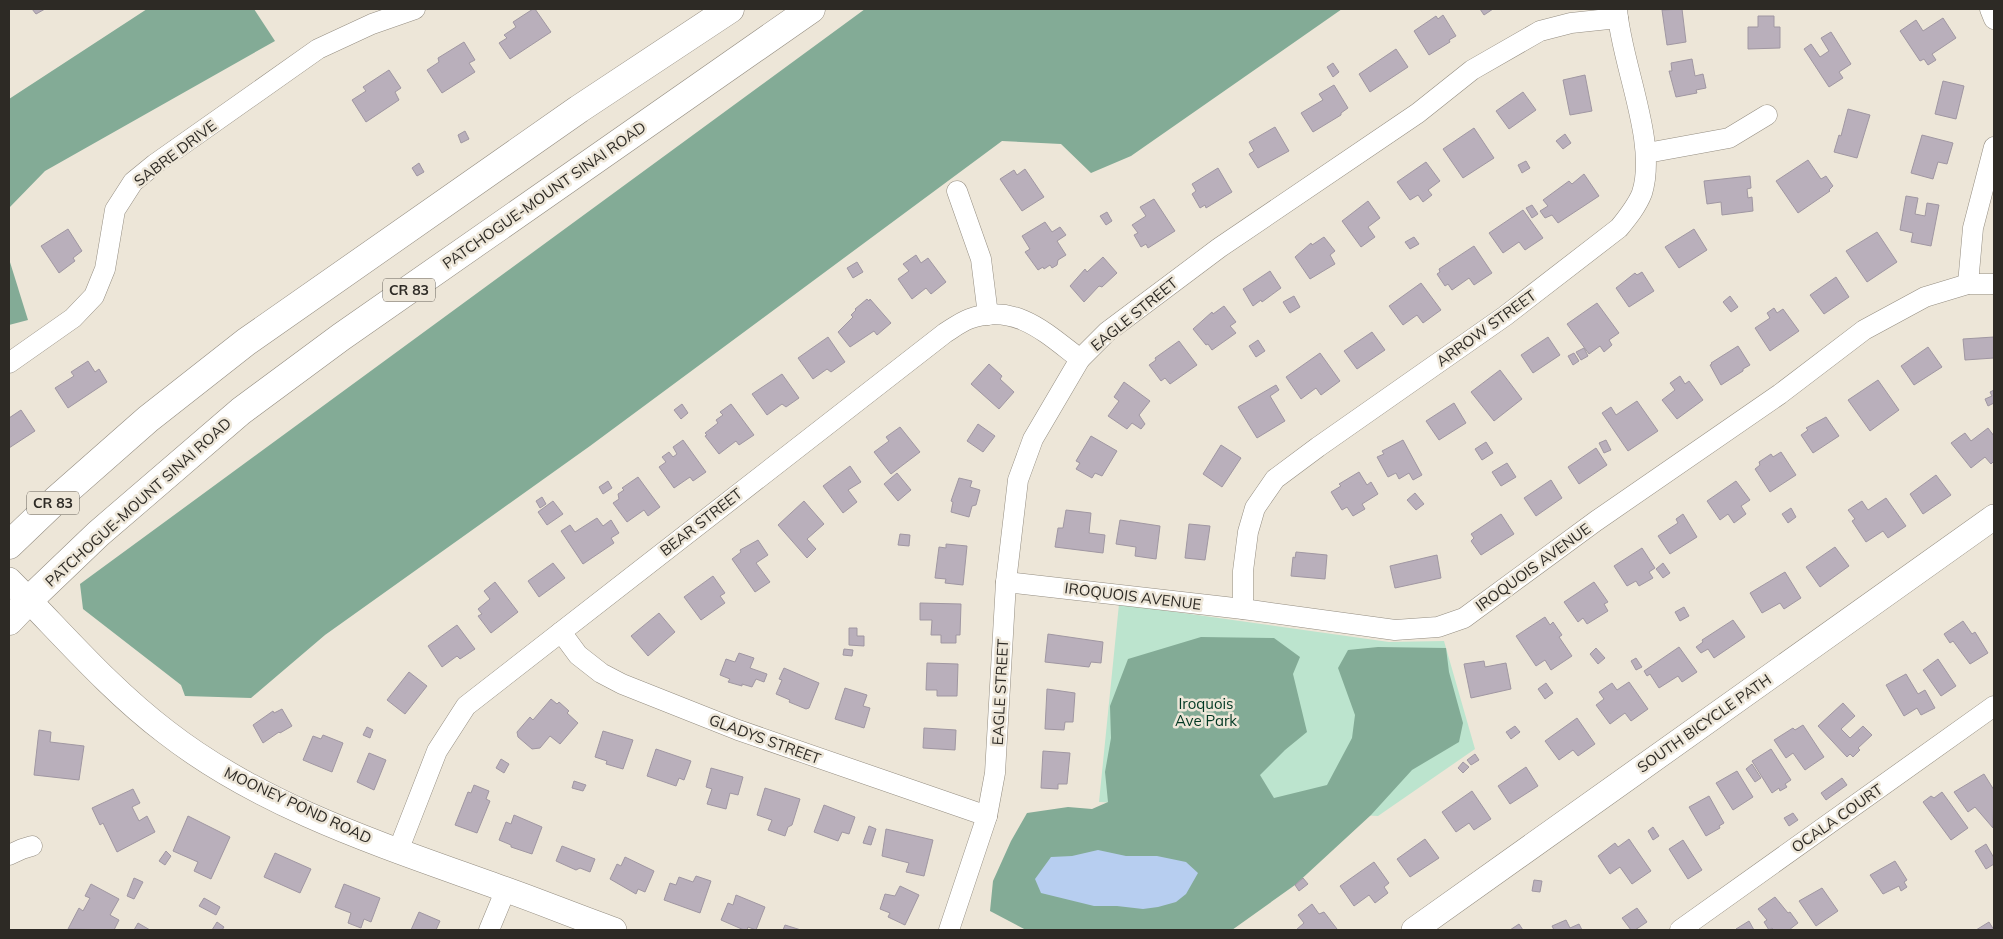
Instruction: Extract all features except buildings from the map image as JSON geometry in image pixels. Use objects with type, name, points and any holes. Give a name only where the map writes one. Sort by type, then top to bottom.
[{"type":"highway","name":"CR 83","points":[[9,545],[56,500],[148,419],[246,342],[579,109],[730,9]]},
{"type":"highway","name":"PATCHOGUE-MOUNT SINAI ROAD","points":[[9,621],[145,492],[241,411],[291,373],[811,9]]},
{"type":"street","name":"SABRE DRIVE","points":[[9,363],[73,318],[94,296],[105,269],[115,210],[133,182],[155,164],[318,49],[363,27],[414,9]]},
{"type":"street","points":[[1990,9],[1994,19]]},
{"type":"street","name":"ARROW STREET","points":[[1243,609],[1248,532],[1255,508],[1275,479],[1505,316],[1619,228],[1632,212],[1642,192],[1647,153],[1617,13]]},
{"type":"street","name":"EAGLE STREET","points":[[949,930],[987,816],[995,773],[1006,582],[1018,480],[1033,439],[1080,359],[1107,332],[1219,248],[1418,113],[1472,70],[1540,31],[1617,13]]},
{"type":"street","points":[[1647,153],[1729,138],[1767,115]]},
{"type":"street","points":[[1968,284],[1973,228],[1994,147]]},
{"type":"street","points":[[957,191],[981,259],[988,315]]},
{"type":"street","name":"IROQUOIS AVENUE","points":[[1006,582],[1243,609],[1394,630],[1438,627],[1464,618],[1596,521],[1780,394],[1864,330],[1924,297],[1968,284],[1994,284]]},
{"type":"street","name":"BEAR STREET","points":[[398,852],[436,751],[466,706],[945,333],[968,319],[988,315],[1011,315],[1032,324],[1080,359]]},
{"type":"street","name":"SOUTH BICYCLE PATH","points":[[1414,930],[1994,517]]},
{"type":"street","name":"MOONEY POND ROAD","points":[[9,580],[115,688],[166,732],[245,782],[318,818],[398,852],[506,889],[614,930]]},
{"type":"street","name":"GLADYS STREET","points":[[561,632],[578,655],[601,674],[622,684],[738,730],[987,816]]},
{"type":"street","name":"OCALA COURT","points":[[1680,930],[1994,706]]},
{"type":"street","points":[[9,855],[32,846]]},
{"type":"street","points":[[489,930],[506,889]]},
{"type":"green space","points":[[147,9],[254,9],[275,41],[45,171],[9,208],[9,99]]},
{"type":"green space","points":[[865,9],[1342,9],[1131,156],[1091,173],[1061,144],[1002,141],[590,446],[325,635],[251,698],[185,696],[181,685],[83,609],[80,584]]},
{"type":"green space","points":[[9,259],[28,320],[9,325]]},
{"type":"green space","name":"Iroquois Ave Park","points":[[1119,604],[1389,642],[1444,641],[1475,749],[1378,816],[1099,802]]},
{"type":"green space","points":[[1201,637],[1274,638],[1300,657],[1293,674],[1307,732],[1285,750],[1260,775],[1274,798],[1327,785],[1352,738],[1355,715],[1338,668],[1348,650],[1378,647],[1446,648],[1449,672],[1463,723],[1459,742],[1412,770],[1371,815],[1295,885],[1232,930],[1026,930],[990,911],[993,881],[1011,841],[1027,813],[1068,807],[1092,809],[1108,802],[1105,772],[1111,738],[1110,706],[1128,659]]},
{"type":"water","points":[[1098,850],[1126,856],[1157,856],[1186,862],[1198,873],[1186,894],[1176,902],[1143,909],[1094,906],[1041,893],[1035,879],[1051,857],[1072,856]]}]
